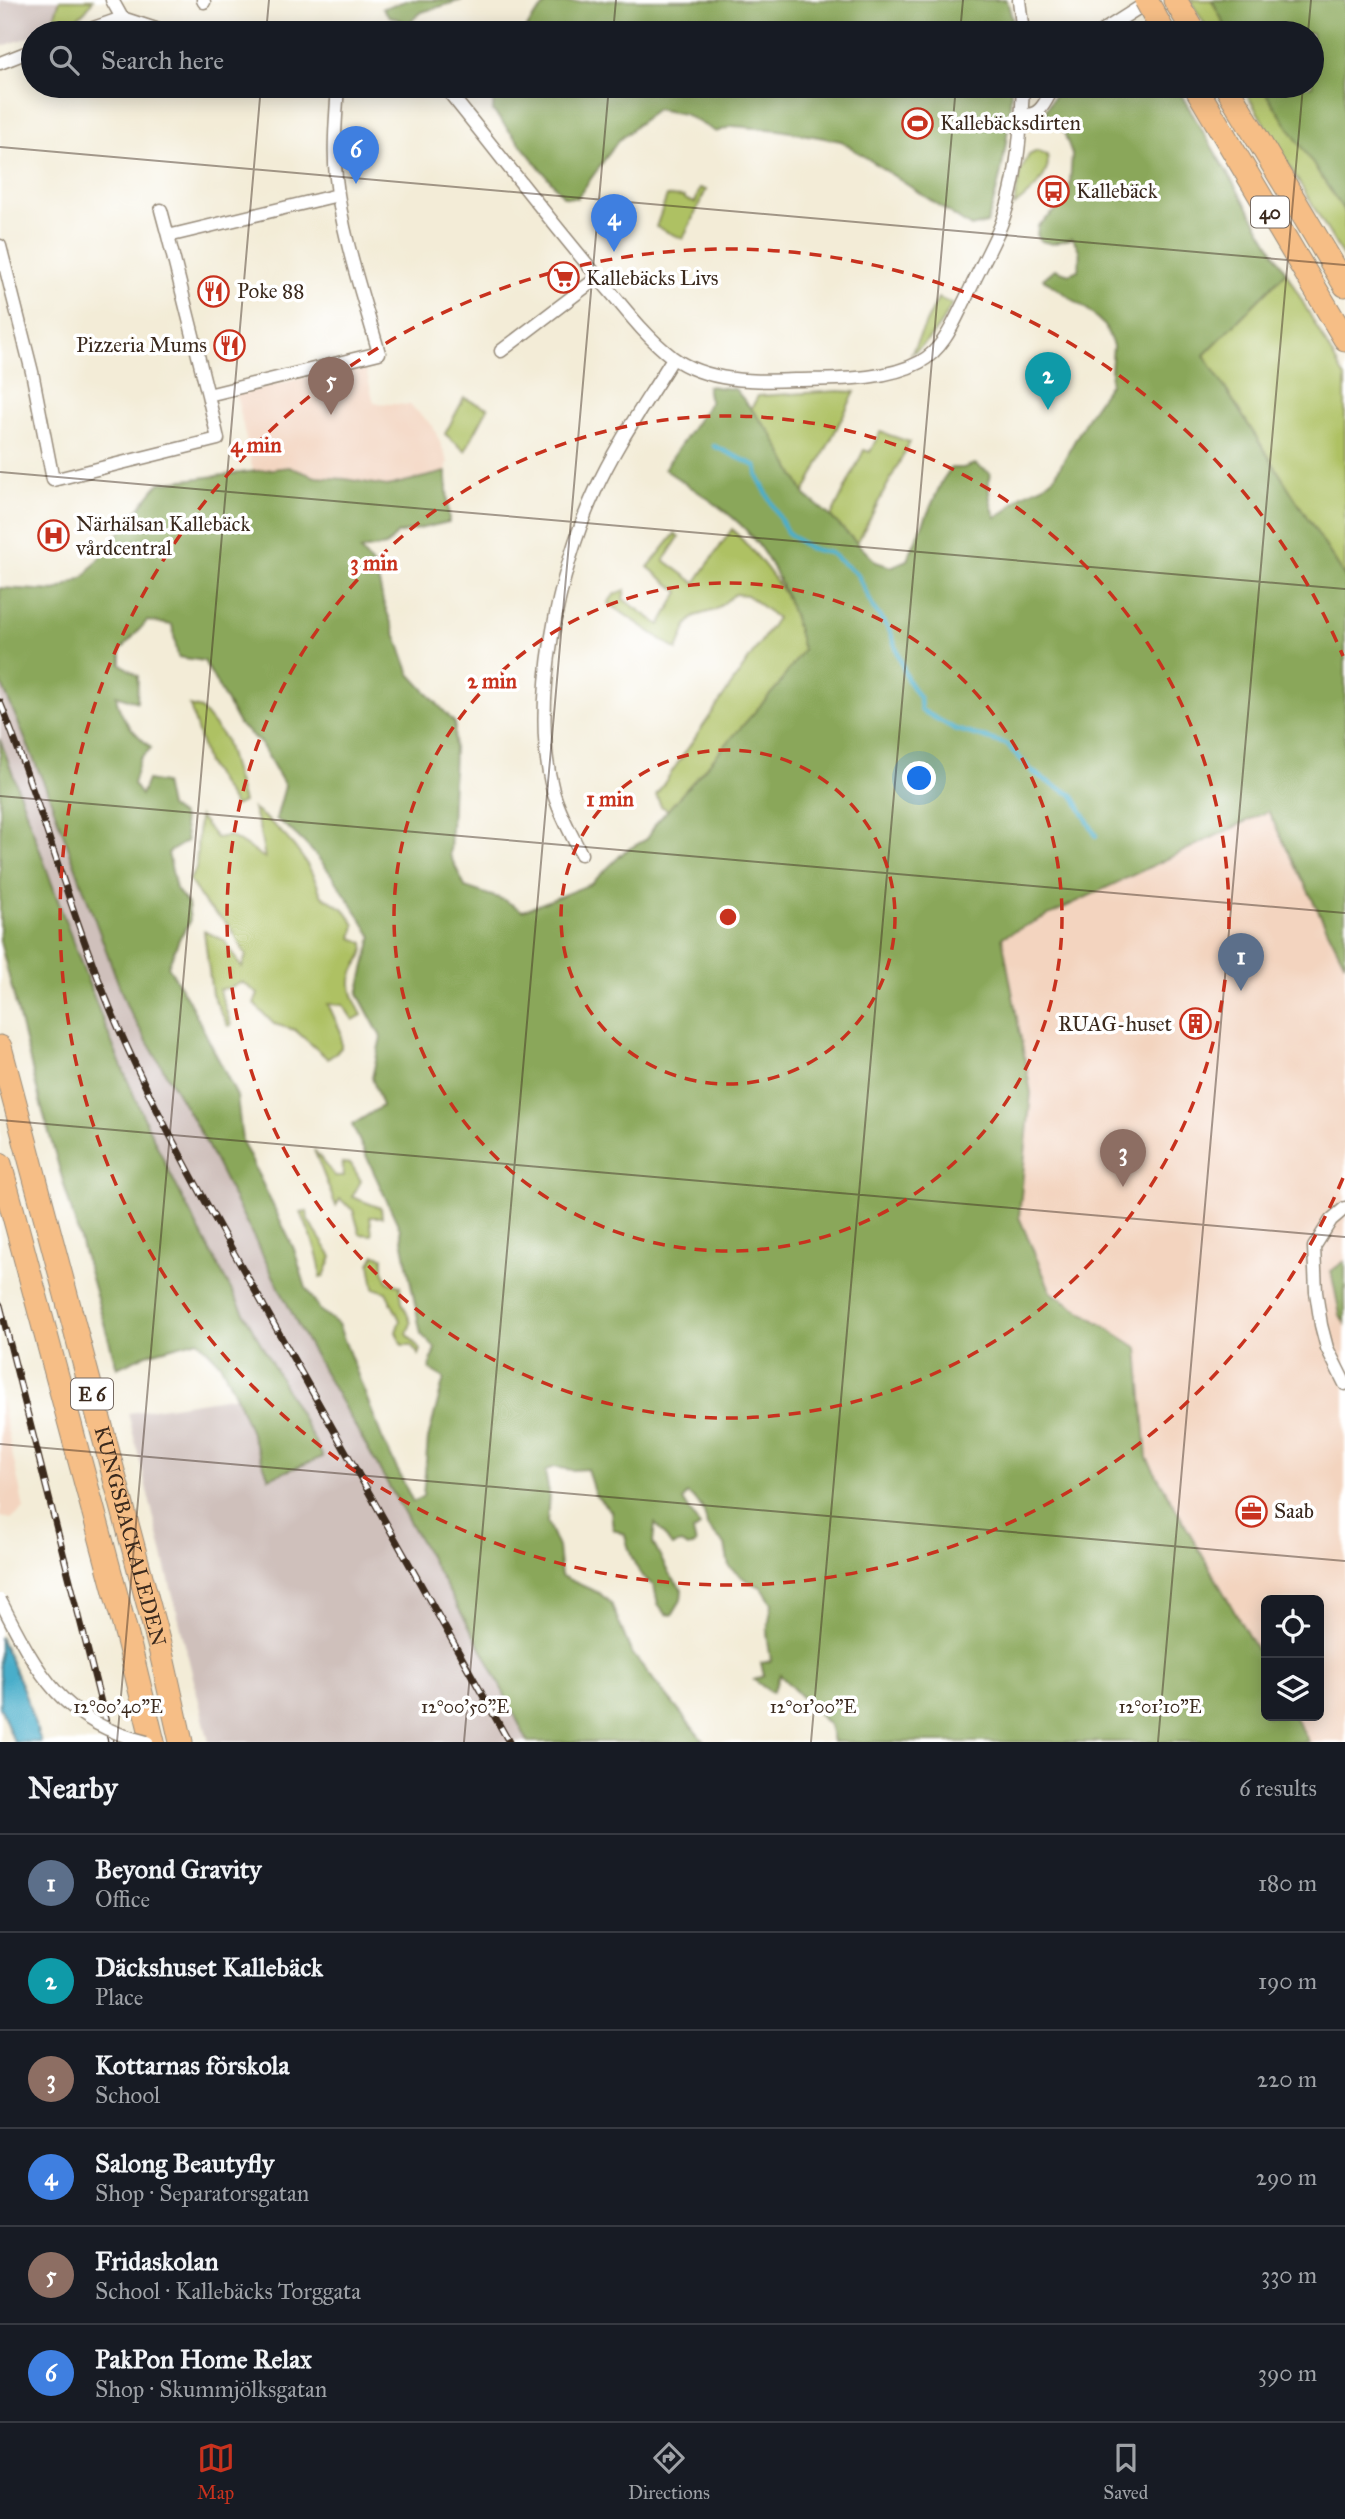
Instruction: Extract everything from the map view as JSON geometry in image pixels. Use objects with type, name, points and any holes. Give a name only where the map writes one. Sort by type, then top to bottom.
[{"type":"highway","points":[[1148,0],[1158,21]]},
{"type":"highway","points":[[1175,0],[1187,21]]},
{"type":"highway","name":"40","points":[[1202,98],[1345,339]]},
{"type":"highway","name":"40","points":[[1233,98],[1345,285]]},
{"type":"highway","name":"KUNGSBACKALEDEN","points":[[0,1047],[160,1648],[181,1742]]},
{"type":"highway","name":"KUNGSBACKALEDEN","points":[[0,1164],[153,1742]]},
{"type":"street","points":[[112,0],[122,18]]},
{"type":"street","points":[[1019,0],[1022,21]]},
{"type":"street","points":[[1117,21],[1148,0]]},
{"type":"street","points":[[113,21],[122,18],[131,21]]},
{"type":"street","points":[[0,62],[21,54]]},
{"type":"street","points":[[208,395],[379,353],[338,195],[335,175],[338,98]]},
{"type":"street","points":[[454,98],[597,278],[651,339],[683,364],[717,375],[762,381],[885,374],[904,369],[940,347],[998,232],[1010,190],[1022,98]]},
{"type":"street","points":[[1021,115],[1032,116],[1039,112],[1047,98]]},
{"type":"street","points":[[168,236],[338,195]]},
{"type":"street","points":[[0,246],[32,372],[53,481],[218,439],[162,210]]},
{"type":"street","points":[[501,351],[597,278]]},
{"type":"street","points":[[581,854],[558,803],[547,756],[546,701],[554,620],[572,551],[596,489],[673,358]]},
{"type":"street","points":[[1345,1208],[1331,1220],[1314,1247],[1321,1325],[1327,1348],[1345,1384]]},
{"type":"street","points":[[0,1600],[33,1662],[62,1699],[106,1729],[147,1742]]},
{"type":"shaded area","points":[[0,0],[93,0],[88,9],[73,21],[21,21],[21,40],[0,47]]},
{"type":"shaded area","points":[[364,363],[374,403],[410,405],[433,426],[448,462],[446,472],[387,486],[316,477],[289,467],[253,471],[236,394]]},
{"type":"shaded area","points":[[0,680],[203,1137],[302,1333],[485,1655],[528,1742],[209,1742],[128,1413],[236,1396],[269,1478],[323,1457],[200,1236],[108,1034],[73,946],[0,739]]},
{"type":"shaded area","points":[[1268,811],[1345,964],[1345,1742],[1309,1742],[1297,1721],[1324,1721],[1324,1595],[1261,1595],[1261,1658],[1147,1458],[1138,1348],[1051,1292],[1019,1217],[1031,1093],[1001,937]]},
{"type":"shaded area","points":[[0,1395],[24,1509],[12,1519],[0,1517]]},
{"type":"green space","points":[[60,0],[93,0],[74,20],[53,21]]},
{"type":"green space","points":[[409,0],[462,0],[422,12],[411,21],[389,16],[383,8]]},
{"type":"green space","points":[[615,0],[1007,0],[1013,21],[531,21],[546,4]]},
{"type":"green space","points":[[1190,0],[1212,0],[1223,21],[1203,21]]},
{"type":"green space","points":[[1212,0],[1345,0],[1344,211],[1269,98],[1324,98],[1324,21],[1223,21]]},
{"type":"green space","points":[[494,98],[1010,98],[1004,157],[992,207],[987,223],[971,227],[841,141],[779,130],[733,126],[716,132],[684,114],[656,109],[618,141],[577,198],[564,197],[493,111]]},
{"type":"green space","points":[[1053,98],[1183,98],[1286,272],[1204,355],[1345,577],[1345,964],[1268,811],[1002,937],[1031,1093],[1019,1217],[1051,1292],[1138,1348],[1147,1458],[1261,1658],[1261,1721],[1297,1721],[1309,1742],[833,1742],[829,1725],[780,1675],[772,1693],[754,1680],[764,1676],[761,1663],[771,1661],[767,1633],[772,1603],[761,1587],[747,1581],[729,1567],[725,1545],[707,1526],[703,1511],[696,1500],[687,1494],[683,1500],[700,1527],[693,1532],[696,1544],[688,1547],[681,1543],[672,1546],[655,1523],[653,1543],[668,1572],[682,1590],[681,1600],[672,1615],[666,1614],[658,1604],[654,1586],[643,1576],[635,1563],[625,1535],[613,1529],[611,1511],[595,1495],[587,1469],[553,1467],[545,1472],[549,1493],[547,1522],[558,1547],[561,1576],[599,1593],[611,1603],[631,1652],[704,1742],[528,1742],[485,1655],[302,1333],[203,1137],[127,1007],[49,795],[0,680],[0,588],[56,591],[84,577],[159,483],[289,467],[316,477],[387,486],[446,472],[449,522],[397,534],[386,546],[360,550],[376,569],[383,601],[410,674],[455,723],[450,855],[465,887],[504,900],[523,911],[591,884],[625,851],[647,839],[656,823],[777,687],[803,650],[782,587],[757,543],[727,513],[664,469],[710,402],[707,386],[735,389],[772,434],[805,495],[876,562],[891,567],[907,560],[942,481],[951,468],[975,464],[990,473],[989,496],[996,517],[1022,495],[1043,486],[1055,476],[1090,413],[1110,384],[1113,346],[1105,326],[1088,310],[1043,279],[1055,269],[1069,274],[1078,270],[1080,257],[1079,249],[1072,238],[1052,244],[1041,241],[1037,235],[1038,226],[1069,199],[1072,154],[1062,127],[1047,123],[1046,110]],"holes":[[[147,621],[172,625],[178,657],[204,661],[239,724],[261,744],[285,786],[276,819],[318,858],[372,937],[358,994],[381,1037],[372,1078],[382,1106],[352,1125],[400,1229],[421,1334],[435,1348],[429,1369],[444,1378],[428,1439],[423,1496],[413,1502],[383,1440],[338,1324],[320,1310],[306,1288],[294,1249],[242,1141],[237,1096],[168,966],[180,937],[190,922],[188,904],[176,889],[168,853],[187,841],[182,816],[169,807],[164,783],[147,780],[141,795],[133,784],[140,759],[151,748],[133,731],[120,711],[116,695],[137,702],[138,676],[121,664],[121,650]]]},
{"type":"green space","points":[[1249,98],[1269,98],[1345,210],[1345,260]]},
{"type":"green space","points":[[1037,151],[1047,155],[1046,170],[1038,184],[1014,206],[1020,172],[1029,155]]},
{"type":"green space","points":[[700,188],[706,190],[683,239],[656,227],[667,196],[685,197],[695,203]]},
{"type":"green space","points":[[1286,272],[1345,378],[1345,577],[1204,355]]},
{"type":"green space","points":[[938,298],[952,304],[935,332],[911,354]]},
{"type":"green space","points":[[855,392],[804,493],[772,434],[751,409],[758,396]]},
{"type":"green space","points":[[464,398],[488,408],[465,451],[445,434]]},
{"type":"green space","points":[[880,432],[910,442],[856,545],[831,517],[864,450],[870,452]]},
{"type":"green space","points":[[732,529],[782,590],[794,613],[804,650],[684,819],[661,806],[656,795],[777,618],[747,595],[735,594],[715,610],[695,616],[687,625],[677,650],[608,603],[614,595],[625,590],[623,599],[660,625],[679,592],[648,567],[675,534],[679,537],[664,560],[695,583]]},
{"type":"green space","points":[[190,706],[201,709],[225,739],[243,802],[235,806],[207,763]]},
{"type":"green space","points":[[0,739],[112,1044],[156,1144],[195,1223],[323,1457],[269,1478],[220,1363],[198,1340],[147,1354],[117,1368],[41,1105],[0,941]]},
{"type":"green space","points":[[253,809],[275,826],[294,846],[310,870],[321,895],[344,909],[355,925],[352,938],[364,943],[351,981],[353,996],[362,1015],[353,1020],[343,1005],[328,1004],[341,1032],[341,1048],[328,1059],[295,1030],[274,1024],[254,1004],[258,994],[242,982],[219,989],[231,1025],[228,1026],[212,994],[204,931],[224,940],[242,968],[246,955],[229,925],[206,905],[189,880],[196,869],[199,816],[216,838],[230,836],[265,858]]},
{"type":"green space","points":[[314,1150],[335,1176],[344,1176],[342,1163],[351,1164],[361,1181],[352,1197],[381,1208],[382,1217],[370,1217],[372,1235],[360,1234],[353,1210],[340,1199],[336,1206]]},
{"type":"green space","points":[[307,1211],[308,1220],[332,1257],[324,1276],[320,1277],[317,1253],[301,1212]]},
{"type":"green space","points":[[375,1255],[383,1257],[383,1270],[388,1282],[400,1286],[402,1302],[411,1323],[407,1334],[421,1350],[419,1355],[411,1345],[402,1345],[396,1332],[400,1320],[386,1292],[374,1288],[370,1264]]},
{"type":"green space","points":[[1345,1261],[1345,1324],[1340,1315],[1331,1271]]},
{"type":"water","points":[[0,1637],[23,1689],[41,1742],[14,1742],[0,1706]]},
{"type":"waterway","points":[[714,446],[756,466],[758,477],[787,532],[808,548],[830,553],[857,574],[874,609],[890,631],[908,681],[920,699],[921,710],[955,729],[1006,744],[1033,772],[1073,795],[1096,836]]},
{"type":"railway","points":[[0,702],[92,962],[144,1084],[220,1228],[509,1742]]},
{"type":"railway","points":[[0,1305],[111,1742]]},
{"type":"place","name":"Kallebäcksdirten","points":[[917,123]]},
{"type":"place","name":"PakPon Home Relax","points":[[356,184]]},
{"type":"place","name":"Kallebäck","points":[[1053,191]]},
{"type":"place","name":"Salong Beautyfly","points":[[614,252]]},
{"type":"place","name":"Kallebäcks Livs","points":[[563,278]]},
{"type":"place","name":"Poke 88","points":[[214,291]]},
{"type":"place","name":"Pizzeria Mums","points":[[230,345]]},
{"type":"place","name":"Däckshuset Kallebäck","points":[[1048,410]]},
{"type":"place","name":"Fridaskolan","points":[[331,415]]},
{"type":"place","name":"Närhälsan Kallebäck vårdcentral","points":[[53,536]]},
{"type":"place","name":"Beyond Gravity","points":[[1241,991]]},
{"type":"place","name":"RUAG-huset","points":[[1195,1024]]},
{"type":"place","name":"Kottarnas förskola","points":[[1123,1187]]},
{"type":"place","name":"Saab","points":[[1251,1511]]}]
